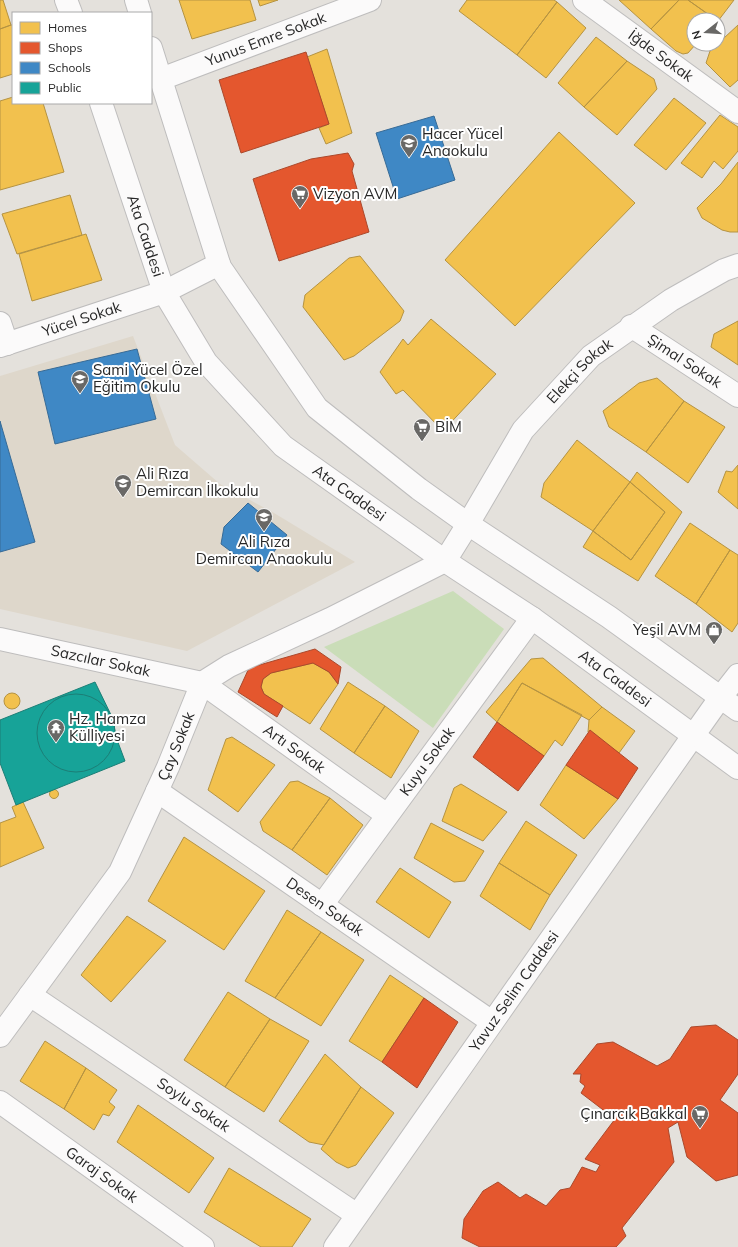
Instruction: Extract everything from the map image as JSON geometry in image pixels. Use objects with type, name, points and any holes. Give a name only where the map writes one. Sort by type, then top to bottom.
[{"type":"street","points":[[66,0],[70,12]]},
{"type":"street","points":[[136,0],[140,12]]},
{"type":"street","name":"Yunus Emre Sokak","points":[[161,78],[370,0]]},
{"type":"street","name":"İğde Sokak","points":[[596,4],[738,112]]},
{"type":"street","points":[[152,51],[219,264],[317,408],[418,489],[468,524],[610,617],[738,710]]},
{"type":"street","name":"Ata Caddesi","points":[[101,104],[164,292],[206,362],[283,446],[445,561],[532,618],[738,768]]},
{"type":"street","name":"Yücel Sokak","points":[[4,345],[164,292],[219,264]]},
{"type":"street","name":"Elekçi Sokak","points":[[445,561],[523,430],[591,356],[631,326],[671,300],[724,270],[738,265]]},
{"type":"street","points":[[0,323],[4,345]]},
{"type":"street","name":"Şimal Sokak","points":[[631,326],[738,396]]},
{"type":"street","points":[[202,683],[230,666],[330,619],[445,561]]},
{"type":"street","name":"Kuyu Sokak","points":[[322,905],[532,618]]},
{"type":"street","name":"Sazcılar Sokak","points":[[0,639],[202,683]]},
{"type":"street","points":[[720,698],[738,675]]},
{"type":"street","name":"Çay Sokak","points":[[0,1036],[120,872],[157,791],[202,683]]},
{"type":"street","name":"Artı Sokak","points":[[202,683],[387,815]]},
{"type":"street","name":"Yavuz Selim Caddesi","points":[[335,1247],[720,698]]},
{"type":"street","name":"Desen Sokak","points":[[157,791],[492,1022]]},
{"type":"street","name":"Soylu Sokak","points":[[30,994],[357,1215]]},
{"type":"street","name":"Garaj Sokak","points":[[0,1102],[203,1247]]},
{"type":"shaded area","name":"Ali Rıza Demircan İlkokulu","points":[[133,336],[175,445],[220,484],[274,513],[355,562],[187,651],[0,609],[0,376]]},
{"type":"green space","points":[[453,591],[504,629],[433,728],[324,647]]},
{"type":"building: Homes","points":[[0,0],[3,0],[11,25],[0,29]]},
{"type":"building: Homes","points":[[179,0],[250,0],[256,20],[192,39]]},
{"type":"building: Homes","points":[[258,0],[278,0],[260,6]]},
{"type":"building: Homes","points":[[467,0],[554,0],[557,2],[517,55],[459,11]]},
{"type":"building: Homes","points":[[619,0],[679,0],[651,29]]},
{"type":"building: Homes","points":[[679,0],[688,0],[705,12],[686,12],[686,52],[689,52],[688,53],[683,54],[676,51],[651,29]]},
{"type":"building: Homes","points":[[688,0],[734,0],[725,12],[705,12]]},
{"type":"building: Homes","points":[[557,2],[586,28],[546,78],[517,55]]},
{"type":"building: Homes","points":[[12,25],[12,74],[0,78],[0,29]]},
{"type":"building: Homes","points":[[738,25],[738,80],[730,87],[706,63],[710,52],[726,52],[726,36]]},
{"type":"building: Homes","points":[[596,37],[627,61],[584,107],[558,83]]},
{"type":"building: Homes","points":[[327,49],[352,133],[326,144],[319,128],[329,124],[307,57]]},
{"type":"building: Homes","points":[[627,61],[654,79],[657,89],[617,135],[584,107]]},
{"type":"building: Homes","points":[[12,97],[12,104],[43,104],[64,172],[0,190],[0,101]]},
{"type":"building: Homes","points":[[674,98],[706,123],[666,170],[634,145]]},
{"type":"building: Homes","points":[[720,115],[738,127],[738,151],[723,169],[714,161],[702,178],[681,163]]},
{"type":"building: Homes","points":[[559,132],[635,203],[515,326],[445,260]]},
{"type":"building: Homes","points":[[738,162],[738,232],[730,232],[722,230],[702,218],[697,208],[721,184]]},
{"type":"building: Homes","points":[[70,195],[82,235],[17,254],[2,214]]},
{"type":"building: Homes","points":[[86,234],[102,280],[32,301],[19,254]]},
{"type":"building: Homes","points":[[360,256],[404,311],[400,321],[354,356],[344,360],[303,307],[305,295],[349,258]]},
{"type":"building: Homes","points":[[431,319],[496,374],[443,431],[403,390],[396,394],[380,372],[403,339],[408,345]]},
{"type":"building: Homes","points":[[738,321],[738,365],[711,347],[714,334]]},
{"type":"building: Homes","points":[[657,378],[684,401],[646,452],[609,427],[603,411],[639,383]]},
{"type":"building: Homes","points":[[684,401],[725,427],[688,483],[646,452]]},
{"type":"building: Homes","points":[[577,440],[630,482],[593,531],[541,497],[544,483]]},
{"type":"building: Homes","points":[[738,465],[738,509],[718,492],[726,471],[732,472]]},
{"type":"building: Homes","points":[[637,472],[682,512],[638,581],[583,547],[593,531],[631,560],[665,512],[630,482]]},
{"type":"building: Homes","points":[[630,482],[665,512],[631,560],[593,531]]},
{"type":"building: Homes","points":[[690,523],[730,550],[696,604],[655,576]]},
{"type":"building: Homes","points":[[730,550],[738,555],[738,623],[732,632],[696,604]]},
{"type":"building: Homes","points":[[543,658],[602,707],[589,720],[522,683],[497,722],[486,712],[531,659]]},
{"type":"building: Homes","points":[[313,663],[329,672],[338,684],[310,724],[264,694],[261,687],[263,679],[271,673]]},
{"type":"building: Homes","points":[[348,682],[385,706],[354,753],[320,729]]},
{"type":"building: Homes","points":[[522,683],[582,715],[562,746],[555,740],[544,756],[497,722]]},
{"type":"building: Homes","points":[[12,693],[18,695],[20,701],[18,707],[12,709],[6,707],[4,701],[6,695]]},
{"type":"building: Homes","points":[[385,706],[419,731],[391,778],[354,753]]},
{"type":"building: Homes","points":[[602,707],[635,731],[619,753],[588,732],[589,720]]},
{"type":"building: Homes","points":[[232,737],[275,765],[238,812],[208,790],[226,739]]},
{"type":"building: Homes","points":[[566,765],[618,799],[584,839],[540,805]]},
{"type":"building: Homes","points":[[298,781],[330,798],[292,850],[263,831],[260,822],[290,782]]},
{"type":"building: Homes","points":[[461,784],[507,812],[483,841],[442,821],[454,788]]},
{"type":"building: Homes","points":[[54,789],[59,794],[54,799],[49,794]]},
{"type":"building: Homes","points":[[330,798],[363,825],[327,875],[292,850]]},
{"type":"building: Homes","points":[[23,802],[44,848],[0,867],[0,823],[16,817],[12,807]]},
{"type":"building: Homes","points":[[526,821],[577,855],[550,895],[499,863]]},
{"type":"building: Homes","points":[[431,823],[484,851],[465,881],[454,882],[414,858]]},
{"type":"building: Homes","points":[[184,837],[265,891],[224,950],[148,901]]},
{"type":"building: Homes","points":[[499,863],[550,895],[530,930],[480,896]]},
{"type":"building: Homes","points":[[400,868],[451,902],[429,938],[376,902]]},
{"type":"building: Homes","points":[[287,910],[321,932],[275,998],[245,981]]},
{"type":"building: Homes","points":[[127,916],[166,941],[111,1002],[81,975]]},
{"type":"building: Homes","points":[[321,932],[364,960],[321,1026],[275,998]]},
{"type":"building: Homes","points":[[390,975],[424,998],[382,1062],[349,1041]]},
{"type":"building: Homes","points":[[228,992],[270,1019],[225,1087],[184,1060]]},
{"type":"building: Homes","points":[[270,1019],[309,1041],[264,1112],[225,1087]]},
{"type":"building: Homes","points":[[45,1041],[86,1068],[64,1109],[20,1081]]},
{"type":"building: Homes","points":[[325,1054],[361,1087],[324,1145],[309,1142],[279,1121]]},
{"type":"building: Homes","points":[[86,1068],[117,1090],[109,1102],[115,1107],[109,1116],[103,1114],[94,1130],[64,1109]]},
{"type":"building: Homes","points":[[361,1087],[394,1113],[356,1165],[348,1168],[336,1162],[321,1149]]},
{"type":"building: Homes","points":[[138,1105],[214,1158],[189,1193],[117,1142]]},
{"type":"building: Homes","points":[[229,1168],[311,1219],[292,1247],[261,1247],[204,1212]]},
{"type":"building: Shops","points":[[306,52],[329,124],[241,153],[219,80]]},
{"type":"building: Shops","points":[[348,153],[354,164],[352,171],[369,232],[279,261],[253,179],[311,159]]},
{"type":"building: Shops","points":[[315,649],[341,667],[338,684],[329,672],[313,663],[271,673],[263,679],[261,687],[264,694],[283,706],[277,717],[238,692],[249,668]]},
{"type":"building: Shops","points":[[497,722],[544,756],[518,791],[473,757]]},
{"type":"building: Shops","points":[[590,730],[638,768],[618,799],[566,765]]},
{"type":"building: Shops","points":[[424,998],[458,1022],[417,1088],[382,1062]]},
{"type":"building: Shops","points":[[716,1025],[738,1040],[738,1074],[720,1100],[738,1113],[738,1175],[716,1181],[687,1157],[678,1122],[668,1128],[674,1162],[622,1228],[626,1236],[616,1247],[480,1247],[462,1238],[464,1219],[483,1191],[498,1182],[520,1198],[526,1194],[546,1206],[560,1190],[570,1188],[582,1167],[596,1172],[600,1165],[585,1159],[615,1119],[581,1093],[585,1086],[580,1082],[581,1074],[573,1074],[597,1044],[613,1042],[657,1066],[670,1059],[691,1027]]},
{"type":"building: Schools","points":[[434,116],[455,180],[397,199],[376,133]]},
{"type":"building: Schools","points":[[137,349],[156,419],[55,444],[38,372]]},
{"type":"building: Schools","points":[[0,421],[35,542],[0,552]]},
{"type":"building: Schools","points":[[248,503],[287,535],[258,572],[221,544],[224,527]]},
{"type":"building: Public","points":[[95,682],[113,719],[116,737],[125,761],[16,805],[0,763],[0,720]]},
{"type":"building: Public","points":[[68,694],[84,694],[98,700],[109,711],[115,725],[115,741],[109,755],[98,766],[84,772],[68,772],[54,766],[43,755],[37,741],[37,725],[43,711],[54,700]]},
{"type":"place","name":"Hacer Yücel Anaokulu","points":[[409,158]]},
{"type":"place","name":"Vizyon AVM","points":[[300,209]]},
{"type":"place","name":"Sami Yücel Özel Eğitim Okulu","points":[[80,394]]},
{"type":"place","name":"BİM","points":[[422,442]]},
{"type":"place","name":"Ali Rıza Demircan İlkokulu","points":[[123,498]]},
{"type":"place","name":"Ali Rıza Demircan Anaokulu","points":[[264,532]]},
{"type":"place","name":"Yeşil AVM","points":[[714,645]]},
{"type":"place","name":"Hz. Hamza Külliyesi","points":[[56,743]]},
{"type":"place","name":"Çınarcık Bakkal","points":[[700,1129]]}]
